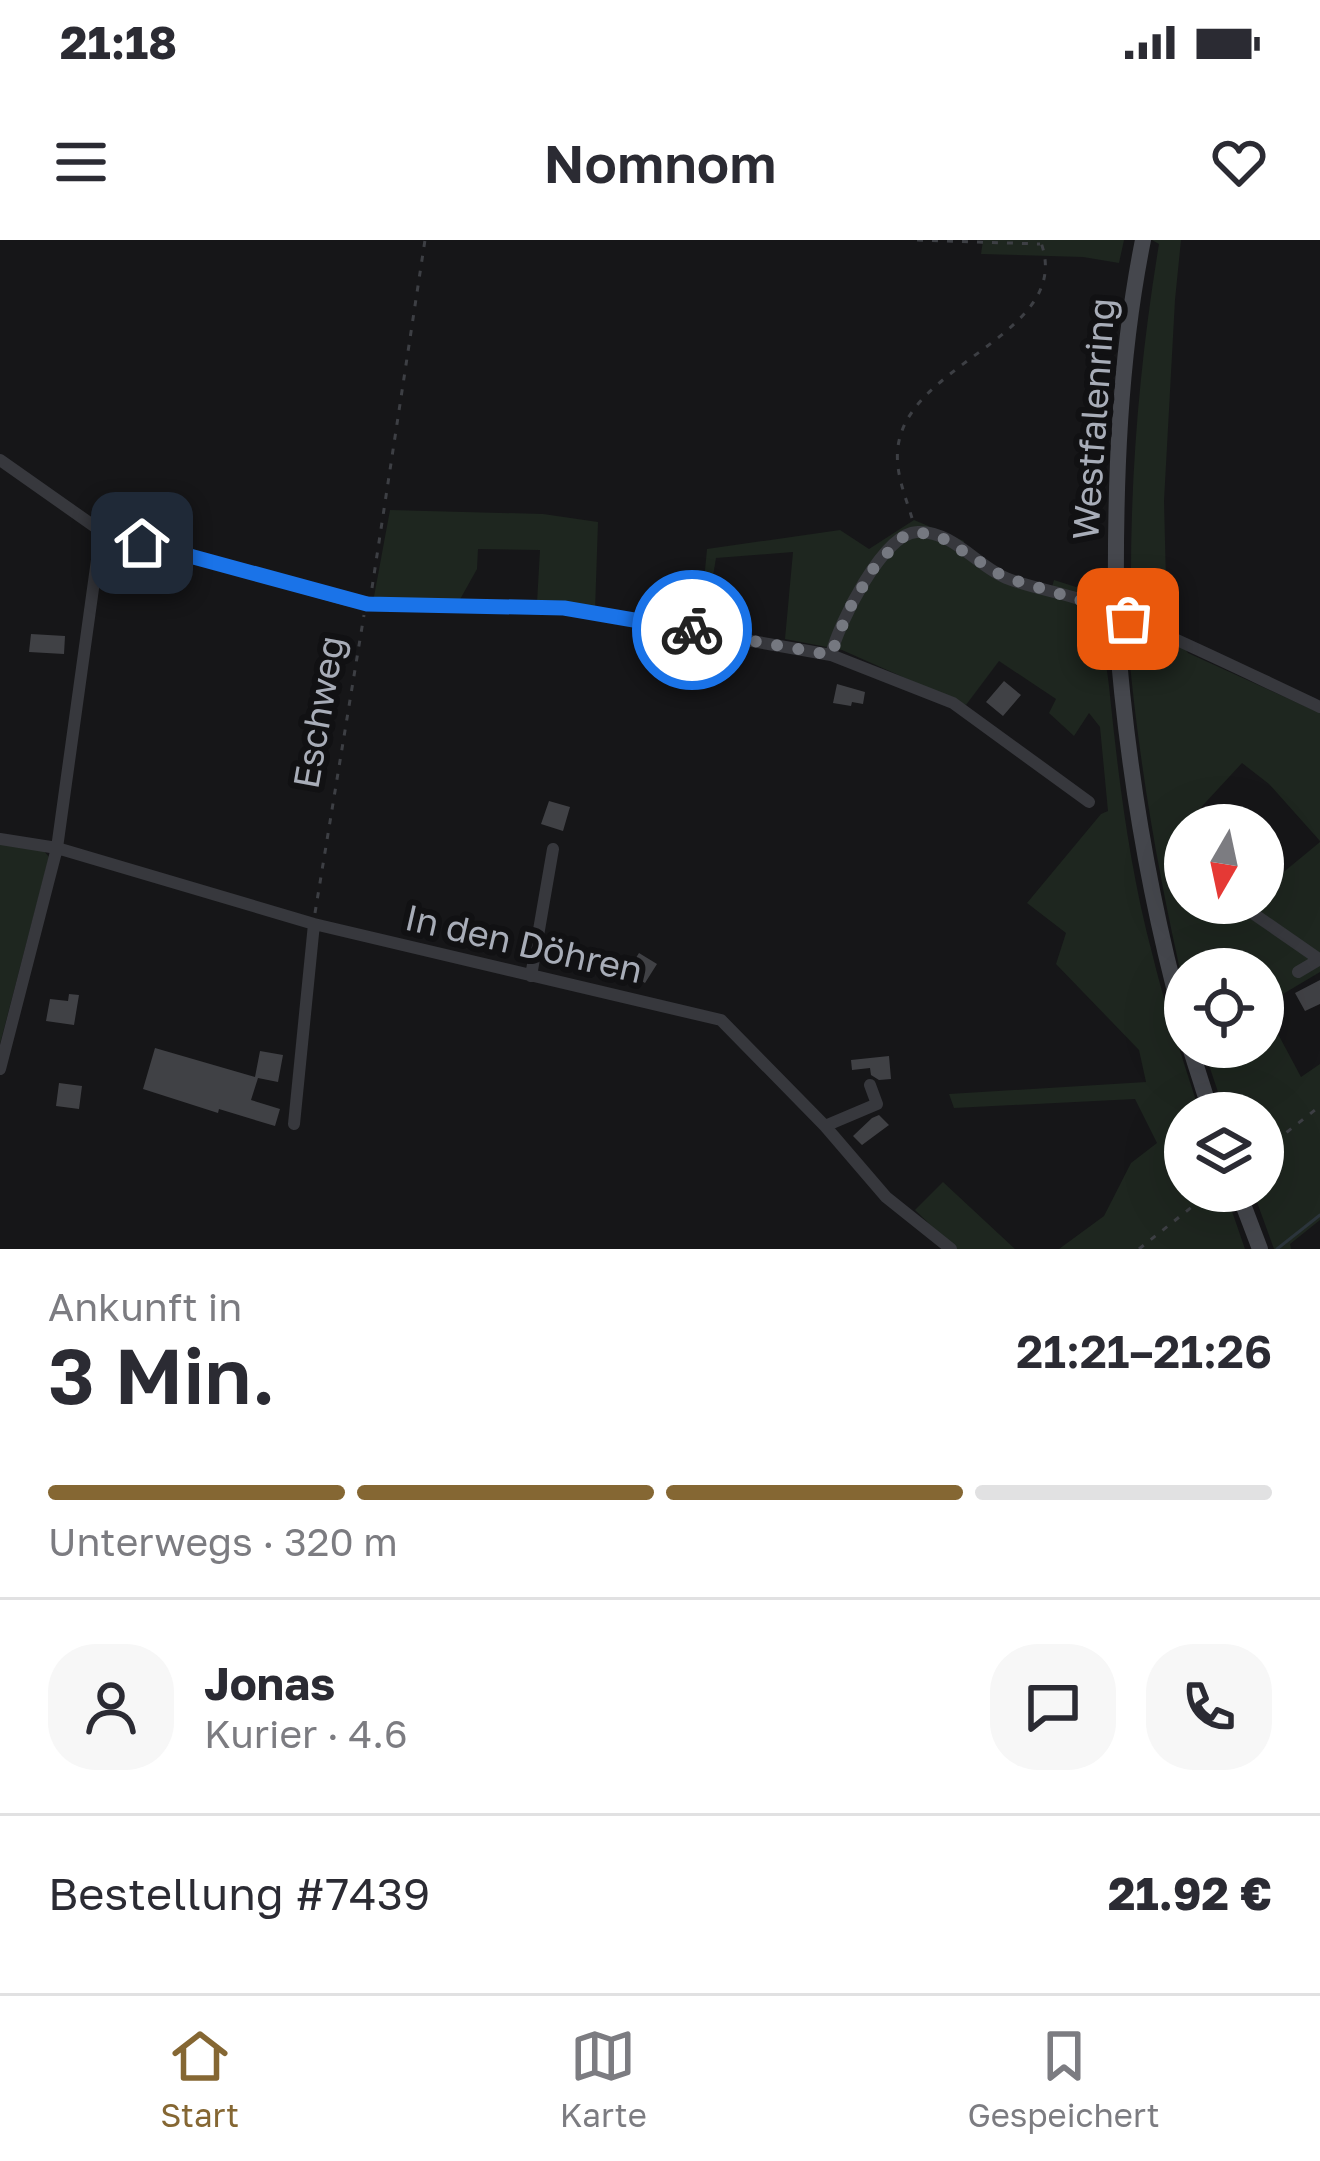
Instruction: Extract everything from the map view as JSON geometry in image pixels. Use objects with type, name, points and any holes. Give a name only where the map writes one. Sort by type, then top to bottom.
[{"type":"main road","name":"Westfalenring","points":[[1142,240],[1117,476],[1116,623],[1136,813],[1164,948]]},
{"type":"main road","points":[[1246,1212],[1260,1249]]},
{"type":"street","points":[[0,460],[100,531],[367,604],[564,608],[831,655],[953,703],[1089,802]]},
{"type":"street","points":[[0,1069],[57,848],[100,531]]},
{"type":"street","points":[[831,655],[848,611],[875,566],[903,537],[916,532],[939,536],[1004,577],[1093,604],[1320,706]]},
{"type":"street","name":"In den Döhren","points":[[0,839],[57,848],[314,924],[721,1020],[825,1126],[886,1197],[951,1249]]},
{"type":"street","points":[[531,976],[553,849]]},
{"type":"street","points":[[294,1124],[314,924]]},
{"type":"street","points":[[1268,924],[1319,959],[1298,972]]},
{"type":"street","points":[[825,1126],[877,1104],[870,1085]]},
{"type":"path","name":"Eschweg","points":[[314,924],[424,240]]},
{"type":"path","points":[[916,532],[897,469],[900,437],[916,403],[1028,311],[1042,286],[1047,253],[1040,242],[917,240]]},
{"type":"path","points":[[1284,1134],[1320,1106]]},
{"type":"path","points":[[1138,1249],[1185,1212]]},
{"type":"shaded area","points":[[983,240],[1124,240],[1119,263],[1083,257],[981,254]]},
{"type":"shaded area","points":[[1152,240],[1181,240],[1164,501],[1167,621],[1188,653],[1320,713],[1320,841],[1269,784],[1242,763],[1204,804],[1164,804],[1164,889],[1129,647],[1138,417],[1159,244]]},
{"type":"shaded area","points":[[390,510],[543,514],[598,522],[595,611],[537,603],[540,550],[478,549],[477,569],[458,603],[373,602]]},
{"type":"shaded area","points":[[914,520],[964,541],[960,553],[1050,594],[1054,580],[1098,594],[1120,787],[1137,887],[1164,996],[1164,1068],[1186,1068],[1194,1092],[1164,1092],[1164,1212],[1232,1212],[1245,1249],[1059,1249],[1104,1216],[1131,1163],[1157,1143],[1135,1099],[954,1108],[949,1094],[1146,1082],[1139,1050],[1056,964],[1066,933],[1027,903],[1108,811],[1100,727],[1089,713],[1074,736],[1049,713],[1056,699],[999,661],[966,705],[842,650],[785,639],[793,552],[716,558],[705,624],[700,624],[707,549],[840,530],[869,549]]},
{"type":"shaded area","points":[[1320,842],[1320,972],[1284,993],[1284,948],[1176,948],[1171,924],[1284,924],[1284,872]]},
{"type":"shaded area","points":[[0,843],[43,850],[49,857],[0,1044]]},
{"type":"shaded area","points":[[1284,1045],[1301,1077],[1320,1064],[1320,1220],[1290,1244],[1291,1249],[1274,1249],[1261,1212],[1284,1212],[1284,1092],[1218,1092],[1210,1068],[1284,1068]]},
{"type":"shaded area","points":[[943,1182],[1015,1249],[955,1249],[915,1210]]},
{"type":"building","points":[[31,634],[65,636],[64,654],[29,652]]},
{"type":"building","points":[[1004,681],[1021,695],[1003,716],[986,702]]},
{"type":"building","points":[[837,684],[865,692],[863,704],[833,703]]},
{"type":"building","points":[[549,801],[570,807],[563,831],[541,824]]},
{"type":"building","points":[[639,953],[657,964],[645,983],[627,972]]},
{"type":"building","points":[[1320,980],[1320,1004],[1305,1011],[1295,993]]},
{"type":"building","points":[[69,994],[79,995],[74,1025],[46,1021],[50,999],[68,1001]]},
{"type":"building","points":[[155,1048],[255,1077],[260,1051],[283,1055],[278,1082],[258,1078],[251,1100],[280,1109],[275,1126],[143,1089]]},
{"type":"building","points":[[889,1056],[891,1079],[879,1080],[870,1068],[852,1070],[851,1060]]},
{"type":"building","points":[[59,1083],[82,1086],[79,1109],[56,1106]]},
{"type":"building","points":[[879,1115],[889,1125],[862,1145],[853,1136]]},
{"type":"waterway","points":[[1277,1249],[1320,1215]]},
{"type":"way so far","points":[[692,630],[831,655],[863,583],[903,537],[916,532],[939,536],[1004,577],[1128,619]]},
{"type":"route","points":[[142,543],[367,604],[564,608],[692,630]]}]
